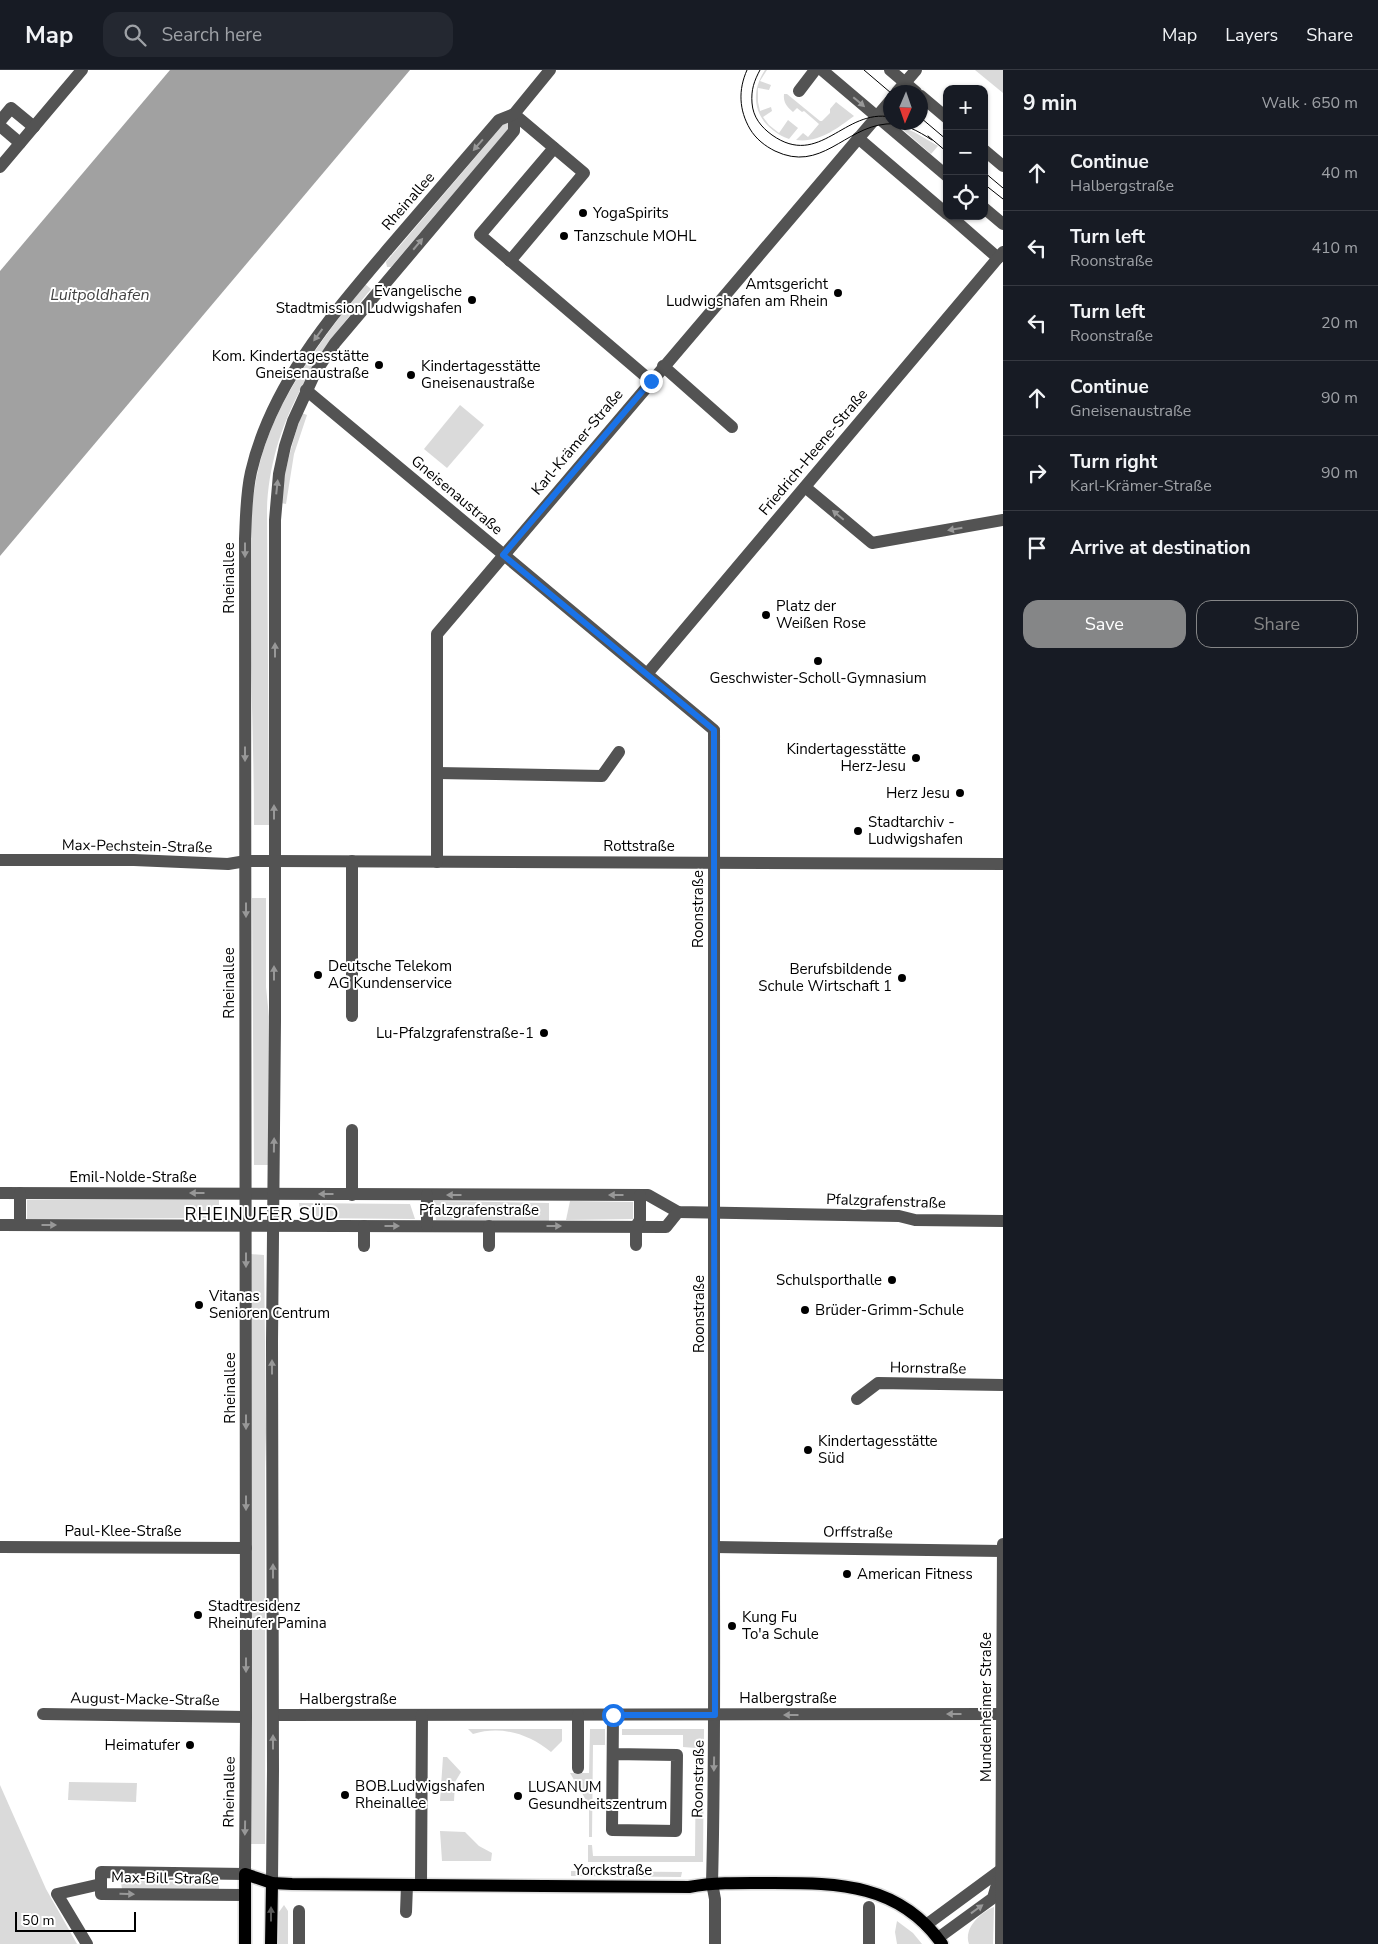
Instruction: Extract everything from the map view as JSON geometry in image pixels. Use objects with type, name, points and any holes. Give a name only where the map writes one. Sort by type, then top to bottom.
[{"type":"main road","name":"Yorckstraße","points":[[245,1874],[272,1884],[689,1887],[712,1883],[831,1884],[861,1888],[899,1904],[926,1925],[940,1941]]},
{"type":"main road","name":"Rheinallee","points":[[245,1874],[245,1944]]},
{"type":"main road","name":"Yorckstraße","points":[[245,1896],[272,1884]]},
{"type":"main road","name":"Rheinallee","points":[[271,1944],[272,1884]]},
{"type":"street","points":[[0,167],[82,70]]},
{"type":"street","points":[[799,91],[815,70]]},
{"type":"street","points":[[822,70],[946,175]]},
{"type":"street","points":[[890,70],[899,85]]},
{"type":"street","points":[[904,85],[916,70]]},
{"type":"street","name":"Rheinallee","points":[[245,1874],[245,540],[246,510],[251,473],[268,422],[295,370],[323,327],[499,120],[514,114],[547,71]]},
{"type":"street","points":[[928,103],[943,115]]},
{"type":"street","points":[[20,143],[1,120],[11,108],[34,127]]},
{"type":"street","name":"Karl-Krämer-Straße","points":[[437,862],[437,634],[883,108]]},
{"type":"street","points":[[510,261],[584,173],[514,114]]},
{"type":"street","name":"Rheinallee","points":[[272,1884],[274,861],[276,504],[279,474],[285,446],[306,390],[335,343],[514,131],[514,114]]},
{"type":"street","points":[[858,138],[943,211]]},
{"type":"street","points":[[554,148],[480,235],[651,381]]},
{"type":"street","points":[[988,153],[1003,166]]},
{"type":"street","points":[[988,211],[1003,224]]},
{"type":"street","points":[[954,220],[1000,255]]},
{"type":"street","name":"Friedrich-Heene-Straße","points":[[647,674],[1000,255]]},
{"type":"street","points":[[371,270],[386,281]]},
{"type":"street","points":[[663,366],[732,427]]},
{"type":"street","name":"Gneisenaustraße","points":[[306,390],[679,700]]},
{"type":"street","points":[[805,487],[872,543],[1003,520]]},
{"type":"street","name":"Roonstraße","points":[[679,700],[714,730],[715,1715],[712,1883],[715,1899],[715,1944]]},
{"type":"street","points":[[437,773],[602,776],[619,752]]},
{"type":"street","name":"Max-Pechstein-Straße","points":[[0,860],[134,860],[223,864],[246,861],[274,861]]},
{"type":"street","name":"Rottstraße","points":[[274,861],[1003,864]]},
{"type":"street","points":[[352,861],[352,1016]]},
{"type":"street","points":[[352,1130],[352,1194]]},
{"type":"street","name":"Emil-Nolde-Straße","points":[[0,1193],[273,1194]]},
{"type":"street","points":[[20,1193],[20,1225]]},
{"type":"street","name":"Pfalzgrafenstraße","points":[[273,1194],[648,1195],[678,1212],[899,1216],[915,1220],[1003,1221]]},
{"type":"street","points":[[427,1195],[427,1226]]},
{"type":"street","points":[[636,1245],[636,1226],[640,1220],[640,1195]]},
{"type":"street","name":"Pfalzgrafenstraße","points":[[246,1225],[666,1226],[678,1212]]},
{"type":"street","points":[[0,1225],[246,1225]]},
{"type":"street","points":[[364,1226],[364,1246]]},
{"type":"street","points":[[489,1226],[489,1246]]},
{"type":"street","name":"Hornstraße","points":[[857,1399],[878,1384],[1003,1385]]},
{"type":"street","name":"Paul-Klee-Straße","points":[[0,1546],[246,1548]]},
{"type":"street","name":"Orffstraße","points":[[714,1547],[1003,1547]]},
{"type":"street","name":"Mundenheimer Straße","points":[[1001,1944],[1003,1547]]},
{"type":"street","name":"August-Macke-Straße","points":[[43,1714],[246,1717]]},
{"type":"street","name":"Halbergstraße","points":[[273,1715],[1003,1714]]},
{"type":"street","points":[[421,1885],[422,1715]]},
{"type":"street","points":[[578,1715],[578,1768]]},
{"type":"street","points":[[613,1715],[612,1830],[676,1830],[677,1755],[613,1754]]},
{"type":"street","points":[[926,1925],[1002,1869]]},
{"type":"street","points":[[940,1941],[993,1898],[1002,1869]]},
{"type":"street","name":"Max-Bill-Straße","points":[[245,1874],[101,1872],[101,1894],[245,1896]]},
{"type":"street","points":[[87,1944],[57,1894],[101,1884]]},
{"type":"street","points":[[406,1912],[407,1885]]},
{"type":"street","points":[[869,1907],[869,1944]]},
{"type":"street","points":[[299,1911],[299,1944]]},
{"type":"shaded area","points":[[765,70],[767,70],[760,81],[771,85],[769,90],[758,88],[760,111],[771,107],[772,111],[763,117],[779,133],[788,120],[798,128],[789,139],[778,134],[769,127],[758,111],[756,91],[759,81]]},
{"type":"shaded area","points":[[975,70],[1003,70],[1003,93]]},
{"type":"shaded area","points":[[784,94],[787,94],[820,121],[830,113],[830,109],[836,102],[854,116],[820,137],[796,140],[803,133],[808,137],[819,124],[804,111],[802,112],[797,108],[793,112],[786,104]]},
{"type":"shaded area","points":[[507,120],[510,127],[391,267],[387,267],[386,262]]},
{"type":"shaded area","points":[[903,130],[914,132],[938,146],[931,154]]},
{"type":"shaded area","points":[[365,284],[371,289],[332,339],[300,392],[287,419],[277,448],[270,478],[267,510],[269,825],[254,825],[250,572],[251,526],[256,481],[268,437],[287,396],[311,357]]},
{"type":"shaded area","points":[[460,405],[484,425],[447,468],[424,449]]},
{"type":"shaded area","points":[[302,413],[307,415],[294,454],[286,504],[281,503],[289,457]]},
{"type":"shaded area","points":[[252,898],[266,898],[266,987],[269,1017],[269,1165],[254,1165]]},
{"type":"shaded area","points":[[27,1200],[219,1200],[219,1218],[27,1219]]},
{"type":"shaded area","points":[[434,1201],[549,1203],[549,1221],[436,1220]]},
{"type":"shaded area","points":[[570,1201],[633,1202],[633,1219],[566,1220]]},
{"type":"shaded area","points":[[299,1203],[410,1204],[415,1219],[301,1218]]},
{"type":"shaded area","points":[[250,1254],[264,1255],[266,1432],[265,1844],[251,1844]]},
{"type":"shaded area","points":[[468,1729],[562,1729],[562,1741],[551,1752],[533,1740],[514,1733],[494,1730],[473,1734]]},
{"type":"shaded area","points":[[590,1729],[605,1729],[605,1745],[593,1745],[592,1837],[589,1837],[589,1805],[570,1773],[589,1773]]},
{"type":"shaded area","points":[[622,1729],[704,1729],[703,1862],[588,1862],[588,1845],[592,1845],[593,1856],[695,1856],[696,1748],[683,1747],[683,1735],[622,1735]]},
{"type":"shaded area","points":[[443,1757],[447,1757],[461,1772],[455,1782],[454,1801],[440,1801]]},
{"type":"shaded area","points":[[69,1782],[137,1783],[136,1802],[68,1800]]},
{"type":"shaded area","points":[[0,1785],[46,1889],[77,1944],[0,1944]]},
{"type":"shaded area","points":[[440,1831],[465,1832],[479,1846],[492,1853],[491,1861],[442,1861]]},
{"type":"shaded area","points":[[571,1871],[682,1872],[681,1877],[571,1876]]},
{"type":"shaded area","points":[[126,1877],[219,1878],[219,1891],[122,1889],[121,1882]]},
{"type":"shaded area","points":[[284,1905],[288,1911],[288,1944],[278,1944],[279,1912]]},
{"type":"shaded area","points":[[994,1907],[993,1944],[969,1944],[969,1932],[974,1921]]},
{"type":"shaded area","points":[[897,1921],[913,1933],[922,1944],[897,1944],[895,1932]]},
{"type":"water","name":"Luitpoldhafen","points":[[170,70],[410,70],[0,556],[0,271]]},
{"type":"tram line","points":[[747,70],[741,92],[746,122],[755,136],[775,151],[791,156],[806,157],[819,153],[871,127],[886,124],[898,124],[916,130],[932,140]]},
{"type":"tram line","points":[[760,70],[753,90],[752,103],[754,113],[758,121],[768,132],[789,144],[804,145],[818,142],[859,121],[883,117]]},
{"type":"tram line","points":[[864,70],[883,86]]},
{"type":"tram line","points":[[928,124],[943,137]]},
{"type":"tram line","points":[[928,136],[943,149]]},
{"type":"tram line","points":[[988,175],[1003,188]]},
{"type":"tram line","points":[[988,187],[1003,199]]},
{"type":"place","name":"YogaSpirits","points":[[583,213]]},
{"type":"place","name":"Tanzschule MOHL","points":[[564,236]]},
{"type":"place","name":"Amtsgericht Ludwigshafen am Rhein","points":[[838,293]]},
{"type":"place","name":"Evangelische Stadtmission Ludwigshafen","points":[[472,300]]},
{"type":"place","name":"Kom. Kindertagesstätte Gneisenaustraße","points":[[379,365]]},
{"type":"place","name":"Kindertagesstätte Gneisenaustraße","points":[[411,375]]},
{"type":"place","name":"Platz der Weißen Rose","points":[[766,615]]},
{"type":"place","name":"Geschwister-Scholl-Gymnasium","points":[[818,661]]},
{"type":"place","name":"Kindertagesstätte Herz-Jesu","points":[[916,758]]},
{"type":"place","name":"Herz Jesu","points":[[960,793]]},
{"type":"place","name":"Stadtarchiv - Ludwigshafen","points":[[858,831]]},
{"type":"place","name":"Deutsche Telekom AG Kundenservice","points":[[318,975]]},
{"type":"place","name":"Berufsbildende Schule Wirtschaft 1","points":[[902,978]]},
{"type":"place","name":"Lu-Pfalzgrafenstraße-1","points":[[544,1033]]},
{"type":"place","name":"Schulsporthalle","points":[[892,1280]]},
{"type":"place","name":"Vitanas Senioren Centrum","points":[[199,1305]]},
{"type":"place","name":"Brüder-Grimm-Schule","points":[[805,1310]]},
{"type":"place","name":"Kindertagesstätte Süd","points":[[808,1450]]},
{"type":"place","name":"American Fitness","points":[[847,1574]]},
{"type":"place","name":"Stadtresidenz Rheinufer Pamina","points":[[198,1615]]},
{"type":"place","name":"Kung Fu To'a Schule","points":[[732,1626]]},
{"type":"place","name":"Heimatufer","points":[[190,1745]]},
{"type":"place","name":"BOB.Ludwigshafen Rheinallee","points":[[345,1795]]},
{"type":"place","name":"LUSANUM Gesundheitszentrum","points":[[518,1796]]},
{"type":"district","name":"RHEINUFER SÜD","points":[[262,1214]]},
{"type":"route","points":[[613,1715],[715,1715],[714,730],[503,555],[651,381]]}]
